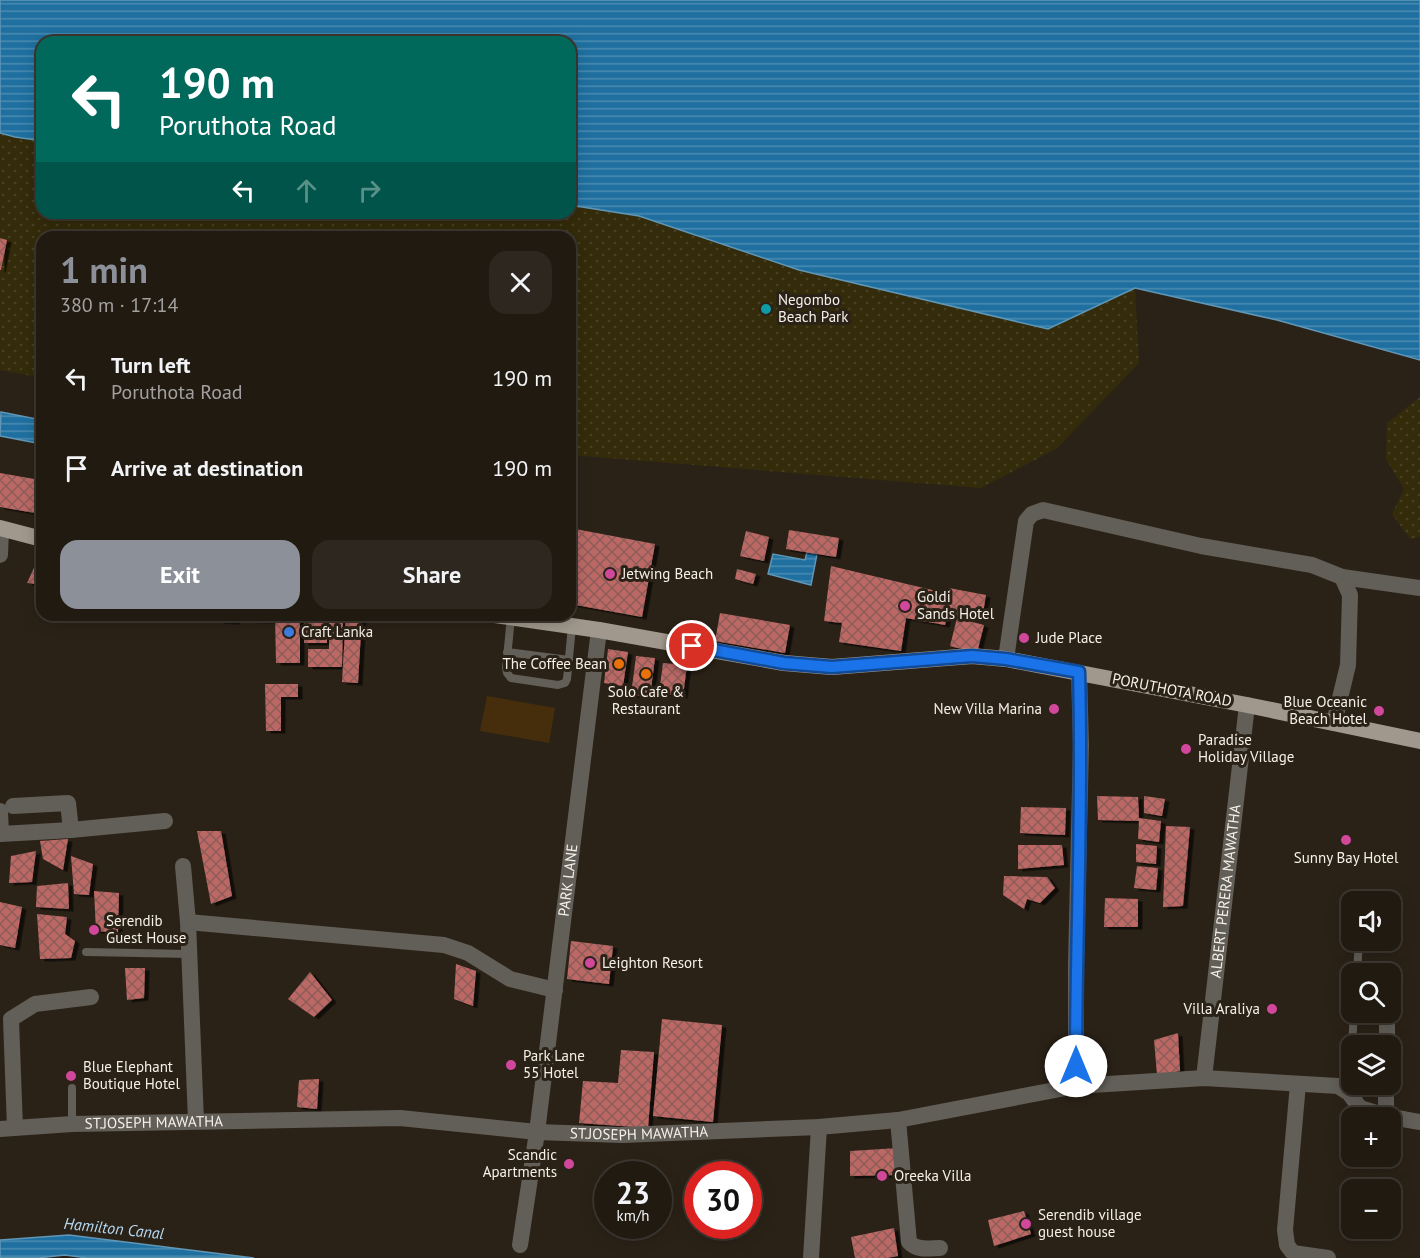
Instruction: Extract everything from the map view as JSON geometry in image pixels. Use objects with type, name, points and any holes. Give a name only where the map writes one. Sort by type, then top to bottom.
[{"type":"main road","points":[[0,528],[36,537]]},
{"type":"main road","name":"PORUTHOTA ROAD","points":[[538,621],[784,663],[832,667],[972,656],[1006,659],[1420,741]]},
{"type":"street","points":[[1006,659],[1026,521],[1032,514],[1043,510],[1201,546],[1312,565],[1342,577],[1420,588]]},
{"type":"street","points":[[0,528],[0,555]]},
{"type":"street","points":[[1334,723],[1348,665],[1350,595],[1342,577]]},
{"type":"street","name":"PARK LANE","points":[[520,1245],[537,1132],[599,630]]},
{"type":"street","points":[[1076,1086],[1076,953],[1081,745],[1079,672]]},
{"type":"street","name":"ALBERT PERERA MAWATHA","points":[[1204,1078],[1247,705]]},
{"type":"street","points":[[71,830],[68,803],[7,808],[0,834],[71,830],[165,821]]},
{"type":"street","points":[[183,866],[188,922],[196,1121]]},
{"type":"street","points":[[188,922],[444,945],[468,953],[510,979],[555,990]]},
{"type":"street","points":[[7,1129],[11,1019],[35,1004],[91,997]]},
{"type":"street","name":"ST.JOSEPH MAWATHA","points":[[7,1129],[72,1124],[400,1118],[537,1132],[622,1135],[819,1127],[898,1120],[1076,1086],[1204,1078],[1341,1088]]},
{"type":"street","points":[[1298,1084],[1285,1230],[1287,1245],[1293,1253],[1328,1258]]},
{"type":"street","points":[[1401,1119],[1420,1122]]},
{"type":"street","points":[[898,1120],[909,1242],[919,1249],[940,1248]]},
{"type":"street","points":[[811,1258],[819,1127]]},
{"type":"lane","points":[[504,621],[507,652],[506,668],[511,678],[558,685],[567,679],[572,626]]},
{"type":"lane","points":[[507,652],[569,660]]},
{"type":"lane","points":[[86,952],[189,954]]},
{"type":"lane","name":"ST.JOSEPH MAWATHA","points":[[72,1088],[72,1124]]},
{"type":"shaded area","points":[[487,696],[555,708],[549,743],[480,731]]},
{"type":"sand","name":"Negombo Beach Park","points":[[0,133],[36,140],[36,219],[576,219],[576,206],[639,216],[799,270],[1048,329],[1135,288],[1139,363],[1056,449],[981,488],[576,455],[576,231],[36,231],[36,377],[0,370]]},
{"type":"sand","points":[[1420,397],[1420,537],[1410,539],[1392,514],[1404,489],[1386,459],[1387,423]]},
{"type":"water","points":[[0,0],[1420,0],[1420,360],[1277,320],[1135,288],[1048,329],[799,270],[639,216],[576,206],[576,36],[36,36],[36,140],[0,133]]},
{"type":"water","points":[[1,412],[36,419],[36,443],[0,436]]},
{"type":"water","points":[[807,552],[817,554],[811,585],[768,574],[773,554],[805,560]]},
{"type":"water","points":[[69,1235],[254,1258],[87,1258],[65,1255],[0,1258],[0,1240]]},
{"type":"building","points":[[0,238],[7,240],[1,270],[0,270]]},
{"type":"building","points":[[0,473],[36,479],[35,513],[0,507]]},
{"type":"building","name":"Jetwing Beach","points":[[576,529],[655,544],[642,617],[576,605]]},
{"type":"building","points":[[789,530],[839,538],[836,557],[786,549]]},
{"type":"building","points":[[746,531],[769,537],[764,561],[740,556]]},
{"type":"building","points":[[36,563],[36,584],[27,583]]},
{"type":"building","name":"Goldi Sands Hotel","points":[[831,566],[949,594],[949,588],[986,595],[982,619],[947,616],[945,625],[906,618],[901,651],[839,642],[842,623],[824,621]]},
{"type":"building","points":[[737,569],[756,574],[753,584],[735,579]]},
{"type":"building","points":[[720,613],[790,625],[785,653],[715,641]]},
{"type":"building","points":[[957,618],[984,625],[977,653],[950,646]]},
{"type":"building","points":[[275,621],[300,621],[300,663],[276,663]]},
{"type":"building","points":[[304,621],[327,621],[327,643],[304,643]]},
{"type":"building","points":[[329,621],[343,621],[342,667],[308,667],[308,649],[329,649]]},
{"type":"building","points":[[346,621],[362,621],[358,683],[342,682]]},
{"type":"building","points":[[608,649],[628,652],[623,686],[604,683]]},
{"type":"building","points":[[636,656],[655,658],[650,697],[631,695]]},
{"type":"building","points":[[663,663],[687,665],[683,696],[659,693]]},
{"type":"building","points":[[265,684],[298,684],[298,697],[281,697],[281,731],[266,731]]},
{"type":"building","points":[[1097,796],[1138,797],[1139,818],[1161,821],[1159,842],[1138,839],[1139,821],[1098,820]]},
{"type":"building","points":[[1144,796],[1165,799],[1162,816],[1144,813]]},
{"type":"building","points":[[1021,807],[1066,808],[1065,835],[1020,833]]},
{"type":"building","points":[[1166,826],[1190,827],[1183,906],[1163,907]]},
{"type":"building","points":[[197,831],[221,831],[232,896],[211,904]]},
{"type":"building","points":[[68,839],[63,870],[43,859],[40,841]]},
{"type":"building","points":[[1136,844],[1157,846],[1156,864],[1136,862]]},
{"type":"building","points":[[1018,845],[1062,845],[1064,865],[1018,869]]},
{"type":"building","points":[[36,851],[32,882],[9,883],[11,856]]},
{"type":"building","points":[[71,856],[93,864],[89,895],[74,894]]},
{"type":"building","points":[[1137,866],[1158,868],[1156,890],[1134,888]]},
{"type":"building","points":[[1004,876],[1047,877],[1055,888],[1040,903],[1027,899],[1024,909],[1003,895]]},
{"type":"building","points":[[68,883],[69,909],[36,907],[37,886]]},
{"type":"building","points":[[94,891],[119,893],[118,933],[96,931]]},
{"type":"building","points":[[1105,898],[1138,899],[1138,927],[1104,927]]},
{"type":"building","points":[[0,902],[22,907],[15,948],[0,945]]},
{"type":"building","points":[[37,914],[67,917],[65,934],[75,941],[71,958],[40,959]]},
{"type":"building","name":"Leighton Resort","points":[[571,941],[613,946],[609,984],[567,979]]},
{"type":"building","points":[[456,964],[476,971],[473,1006],[454,999]]},
{"type":"building","points":[[125,968],[145,968],[144,998],[127,1000]]},
{"type":"building","points":[[310,972],[332,1000],[314,1017],[288,999]]},
{"type":"building","points":[[662,1019],[722,1025],[713,1122],[653,1116]]},
{"type":"building","points":[[1178,1033],[1180,1071],[1157,1075],[1154,1040]]},
{"type":"building","points":[[621,1050],[654,1052],[648,1128],[579,1123],[583,1081],[618,1083]]},
{"type":"building","points":[[319,1079],[317,1109],[297,1107],[299,1080]]},
{"type":"building","points":[[898,1148],[899,1175],[850,1176],[850,1151]]},
{"type":"building","points":[[1024,1211],[1031,1234],[994,1246],[988,1220]]},
{"type":"building","points":[[894,1228],[898,1256],[855,1258],[851,1237]]},
{"type":"place","name":"Negombo Beach Park","points":[[766,309]]},
{"type":"place","name":"Jetwing Beach","points":[[610,574]]},
{"type":"place","name":"Goldi Sands Hotel","points":[[905,606]]},
{"type":"place","name":"Craft Lanka","points":[[289,632]]},
{"type":"place","name":"Jude Place","points":[[1024,638]]},
{"type":"place","name":"The Coffee Bean","points":[[619,664]]},
{"type":"place","name":"Solo Cafe & Restaurant","points":[[646,674]]},
{"type":"place","name":"New Villa Marina","points":[[1054,709]]},
{"type":"place","name":"Blue Oceanic Beach Hotel","points":[[1379,711]]},
{"type":"place","name":"Paradise Holiday Village","points":[[1186,749]]},
{"type":"place","name":"Sunny Bay Hotel","points":[[1346,840]]},
{"type":"place","name":"Serendib Guest House","points":[[94,930]]},
{"type":"place","name":"Leighton Resort","points":[[590,963]]},
{"type":"place","name":"Villa Araliya","points":[[1272,1009]]},
{"type":"place","name":"Park Lane 55 Hotel","points":[[511,1065]]},
{"type":"place","name":"Blue Elephant Boutique Hotel","points":[[71,1076]]},
{"type":"place","name":"Scandic Apartments","points":[[569,1164]]},
{"type":"place","name":"Oreeka Villa","points":[[882,1176]]},
{"type":"place","name":"Serendib village guest house","points":[[1026,1224]]},
{"type":"route","points":[[692,646],[784,663],[832,667],[972,656],[1006,659],[1079,672],[1081,745],[1076,1066]]},
{"type":"water label","name":"Hamilton Canal","points":[[114,1228]]}]
